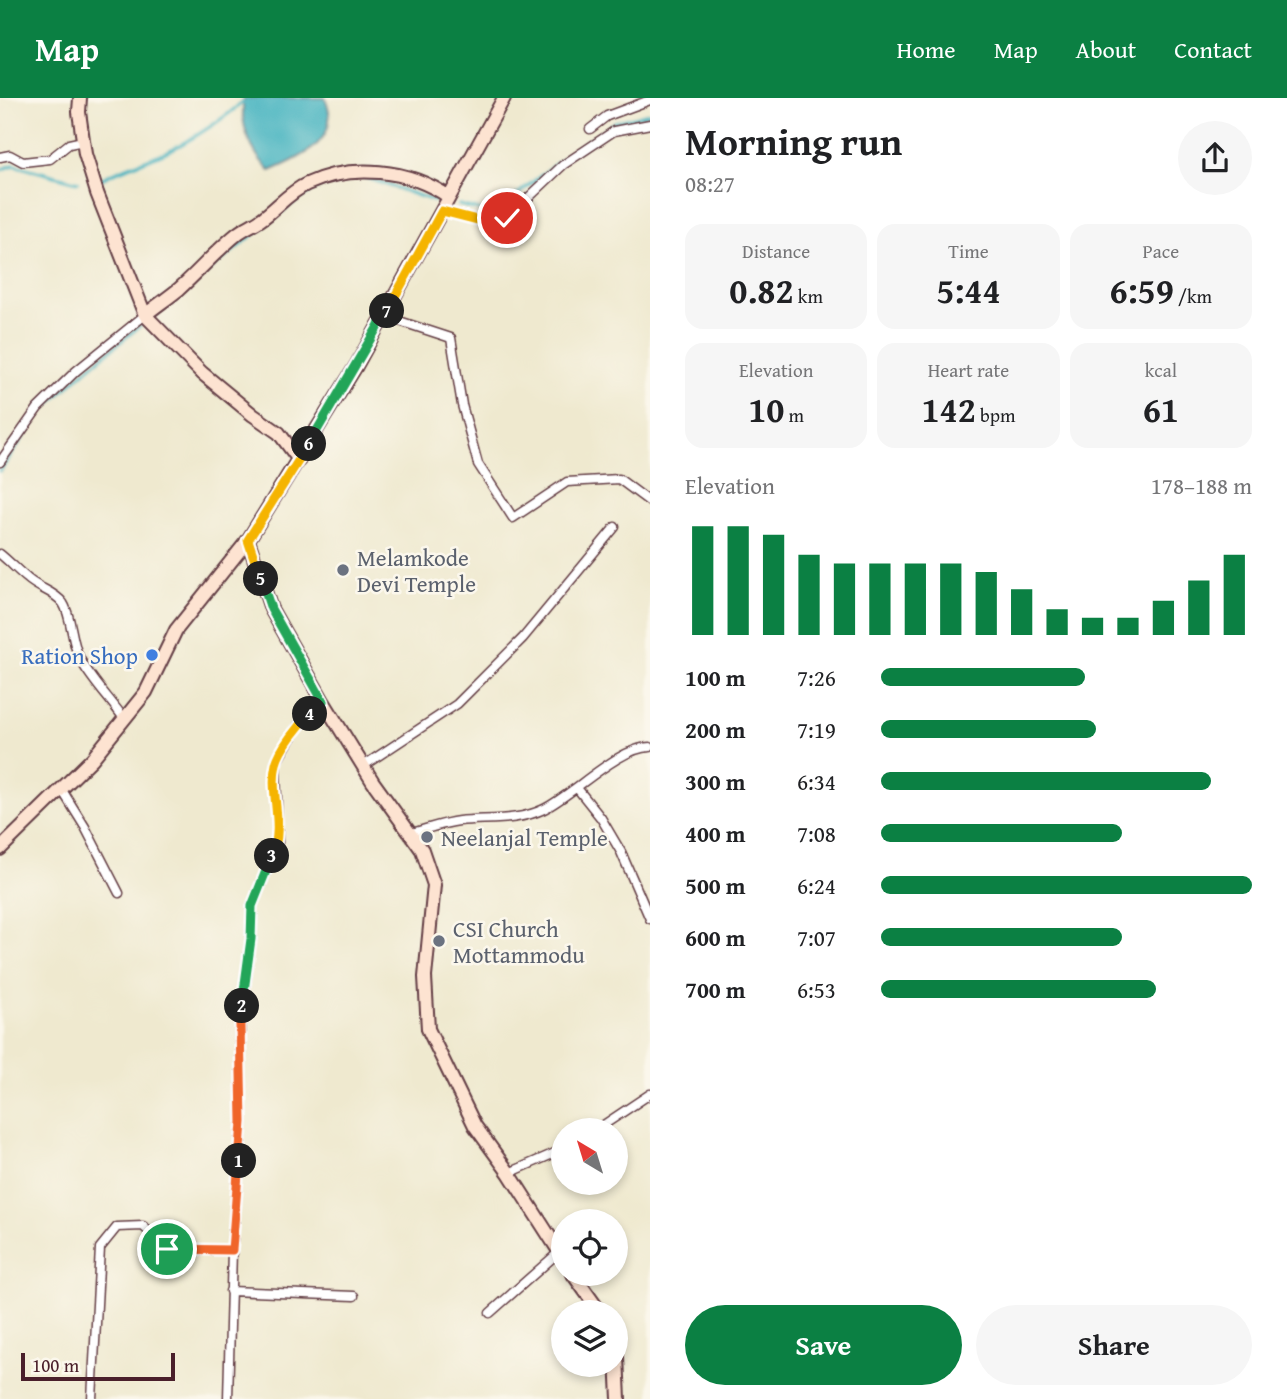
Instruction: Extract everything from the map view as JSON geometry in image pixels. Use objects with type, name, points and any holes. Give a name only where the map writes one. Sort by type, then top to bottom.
[{"type":"street","points":[[80,98],[83,141],[97,193],[145,315],[202,373],[279,433],[299,460]]},
{"type":"street","points":[[0,849],[62,790],[125,720],[146,692],[176,629],[248,540],[299,460],[384,316],[504,98]]},
{"type":"street","points":[[590,129],[607,116],[650,100]]},
{"type":"street","points":[[442,211],[489,223],[507,218],[564,165],[614,131],[650,124]]},
{"type":"street","points":[[0,157],[10,155],[23,162],[50,159],[68,144],[83,141]]},
{"type":"street","points":[[0,462],[38,408],[76,371],[180,288],[198,268],[239,232],[259,222],[305,185],[342,172],[365,170],[411,178],[438,189],[449,197]]},
{"type":"street","points":[[384,316],[451,338],[462,405],[478,464],[513,518],[567,482],[619,479],[650,502]]},
{"type":"street","points":[[363,766],[457,704],[523,638],[615,527]]},
{"type":"street","points":[[248,540],[271,609],[363,766],[422,850],[434,885],[425,977],[428,1029],[475,1126],[509,1173],[551,1240]]},
{"type":"street","points":[[0,554],[29,580],[48,590],[65,606],[73,643],[80,659],[125,720]]},
{"type":"street","points":[[228,1399],[232,1250],[242,1122],[240,1025],[251,939],[252,906],[278,842],[276,763],[298,726],[323,701]]},
{"type":"street","points":[[411,833],[457,821],[527,816],[577,788],[623,755],[650,747]]},
{"type":"street","points":[[577,788],[601,818],[621,852],[650,919]]},
{"type":"street","points":[[62,790],[120,894]]},
{"type":"street","points":[[614,1118],[650,1094]]},
{"type":"street","points":[[509,1173],[551,1155]]},
{"type":"street","points":[[92,1399],[100,1248],[117,1227],[143,1226],[167,1249],[232,1250]]},
{"type":"street","points":[[489,1313],[551,1264]]},
{"type":"street","points":[[230,1291],[354,1296]]},
{"type":"street","points":[[619,1377],[620,1399]]},
{"type":"water","points":[[244,98],[325,98],[329,112],[324,136],[306,153],[270,171],[248,138],[243,118]]},
{"type":"waterway","points":[[99,180],[180,145],[243,102],[247,103]]},
{"type":"waterway","points":[[459,205],[486,212],[500,208],[570,153],[615,122],[650,113]]},
{"type":"waterway","points":[[0,170],[14,165],[78,182]]},
{"type":"waterway","points":[[364,177],[434,201]]},
{"type":"waterway","points":[[198,279],[291,204],[322,184]]},
{"type":"waterway","points":[[0,471],[40,412],[141,325]]},
{"type":"place","name":"Melamkode Devi Temple","points":[[343,570]]},
{"type":"place","name":"Ration Shop","points":[[152,655]]},
{"type":"place","name":"Neelanjal Temple","points":[[427,837]]},
{"type":"place","name":"CSI Church Mottammodu","points":[[439,941]]},
{"type":"route","points":[[167,1249],[232,1250],[242,1122],[240,1025],[251,939],[252,906],[278,842],[276,763],[298,726],[323,701],[271,609],[248,540],[356,366],[442,211],[489,223],[507,218]]}]
